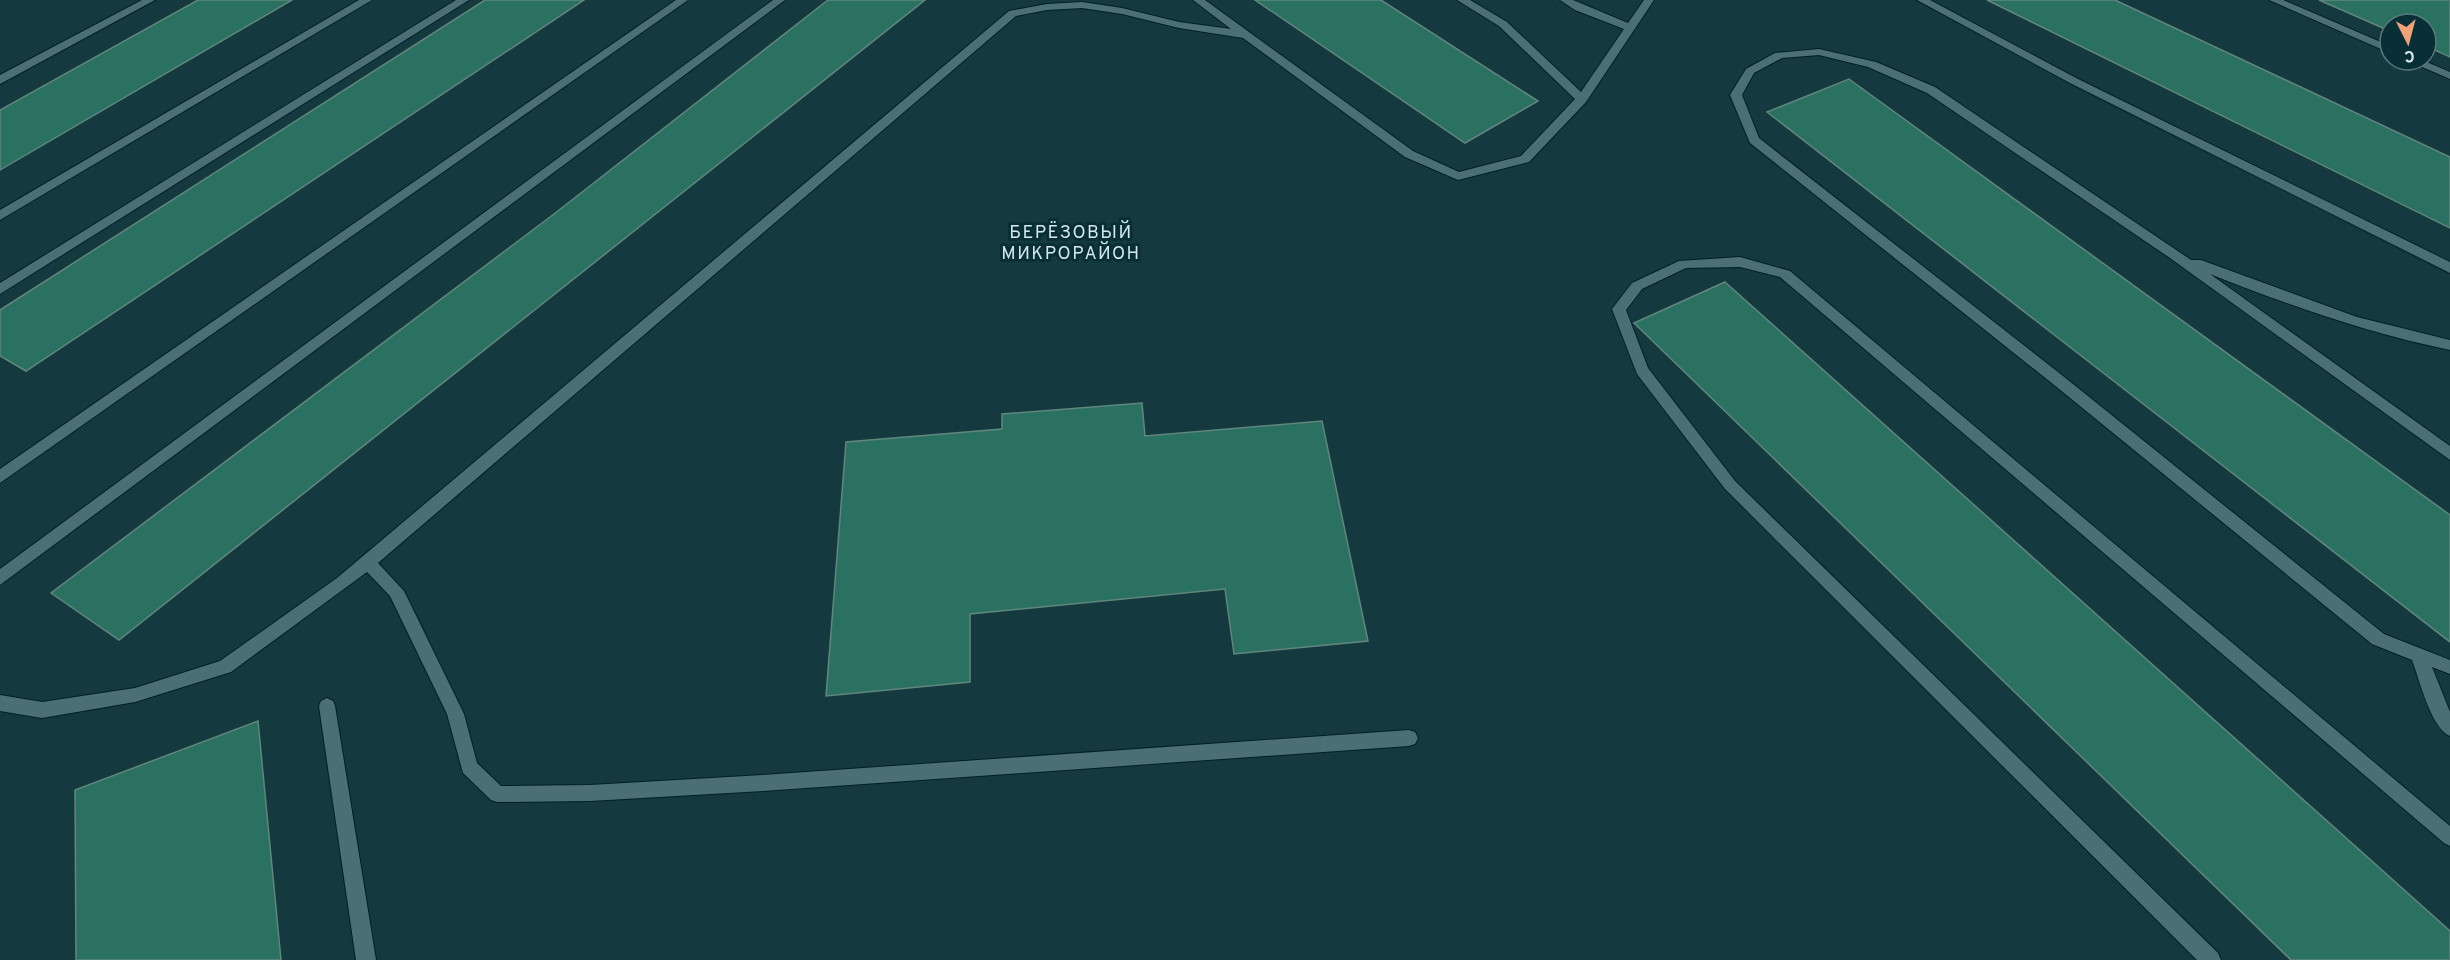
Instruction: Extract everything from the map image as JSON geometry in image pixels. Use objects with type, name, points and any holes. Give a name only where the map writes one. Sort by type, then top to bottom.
[{"type":"lane","points":[[0,80],[150,0]]},
{"type":"lane","points":[[0,216],[367,0]]},
{"type":"lane","points":[[0,289],[464,0]]},
{"type":"lane","points":[[0,477],[683,0]]},
{"type":"lane","points":[[0,578],[780,0]]},
{"type":"lane","points":[[1030,0],[1047,7]]},
{"type":"lane","points":[[1198,0],[1409,154],[1458,176],[1525,159],[1582,99],[1649,0]]},
{"type":"lane","points":[[1462,0],[1503,24],[1582,99]]},
{"type":"lane","points":[[1565,0],[1579,9],[1631,28]]},
{"type":"lane","points":[[1922,0],[2074,81],[2450,268]]},
{"type":"lane","points":[[2274,0],[2378,45]]},
{"type":"lane","points":[[0,703],[42,710],[135,695],[225,667],[343,583],[1013,13],[1047,7],[1082,5],[1122,11],[1179,25],[1246,35]]},
{"type":"lane","points":[[2450,454],[2175,255],[1931,90],[1872,64],[1819,52],[1779,55],[1750,71],[1736,95],[1754,140],[2058,380],[2378,639],[2450,667]]},
{"type":"lane","points":[[2175,255],[2317,308],[2406,337],[2450,345]]},
{"type":"lane","points":[[2211,960],[1730,485],[1642,370],[1619,309],[1637,286],[1684,264],[1740,262],[1785,274],[2450,837]]},
{"type":"lane","points":[[367,562],[396,591],[455,714],[469,767],[497,794],[590,793],[751,784],[1409,738]]},
{"type":"lane","points":[[2419,655],[2437,706],[2450,728]]},
{"type":"lane","points":[[327,706],[366,960]]},
{"type":"building","points":[[198,0],[292,0],[0,170],[0,110]]},
{"type":"building","points":[[485,0],[584,0],[26,371],[0,356],[0,310]]},
{"type":"building","points":[[828,0],[925,0],[119,640],[51,593],[554,214]]},
{"type":"building","points":[[1255,0],[1381,0],[1538,101],[1465,143]]},
{"type":"building","points":[[1987,0],[2115,0],[2450,157],[2450,228]]},
{"type":"building","points":[[2319,0],[2450,0],[2450,57],[2438,52],[2438,12],[2378,12],[2378,26]]},
{"type":"building","points":[[1849,79],[2450,515],[2450,642],[1767,112]]},
{"type":"building","points":[[1725,282],[2450,931],[2450,960],[2291,960],[1634,323]]},
{"type":"building","points":[[1142,403],[1145,436],[1322,421],[1368,641],[1234,654],[1225,589],[970,614],[970,682],[826,696],[846,442],[1002,429],[1002,414]]},
{"type":"building","points":[[258,721],[281,960],[76,960],[75,790]]},
{"type":"district","name":"БЕРЁЗОВЫЙ МИКРОРАЙОН","points":[[1071,242]]}]
